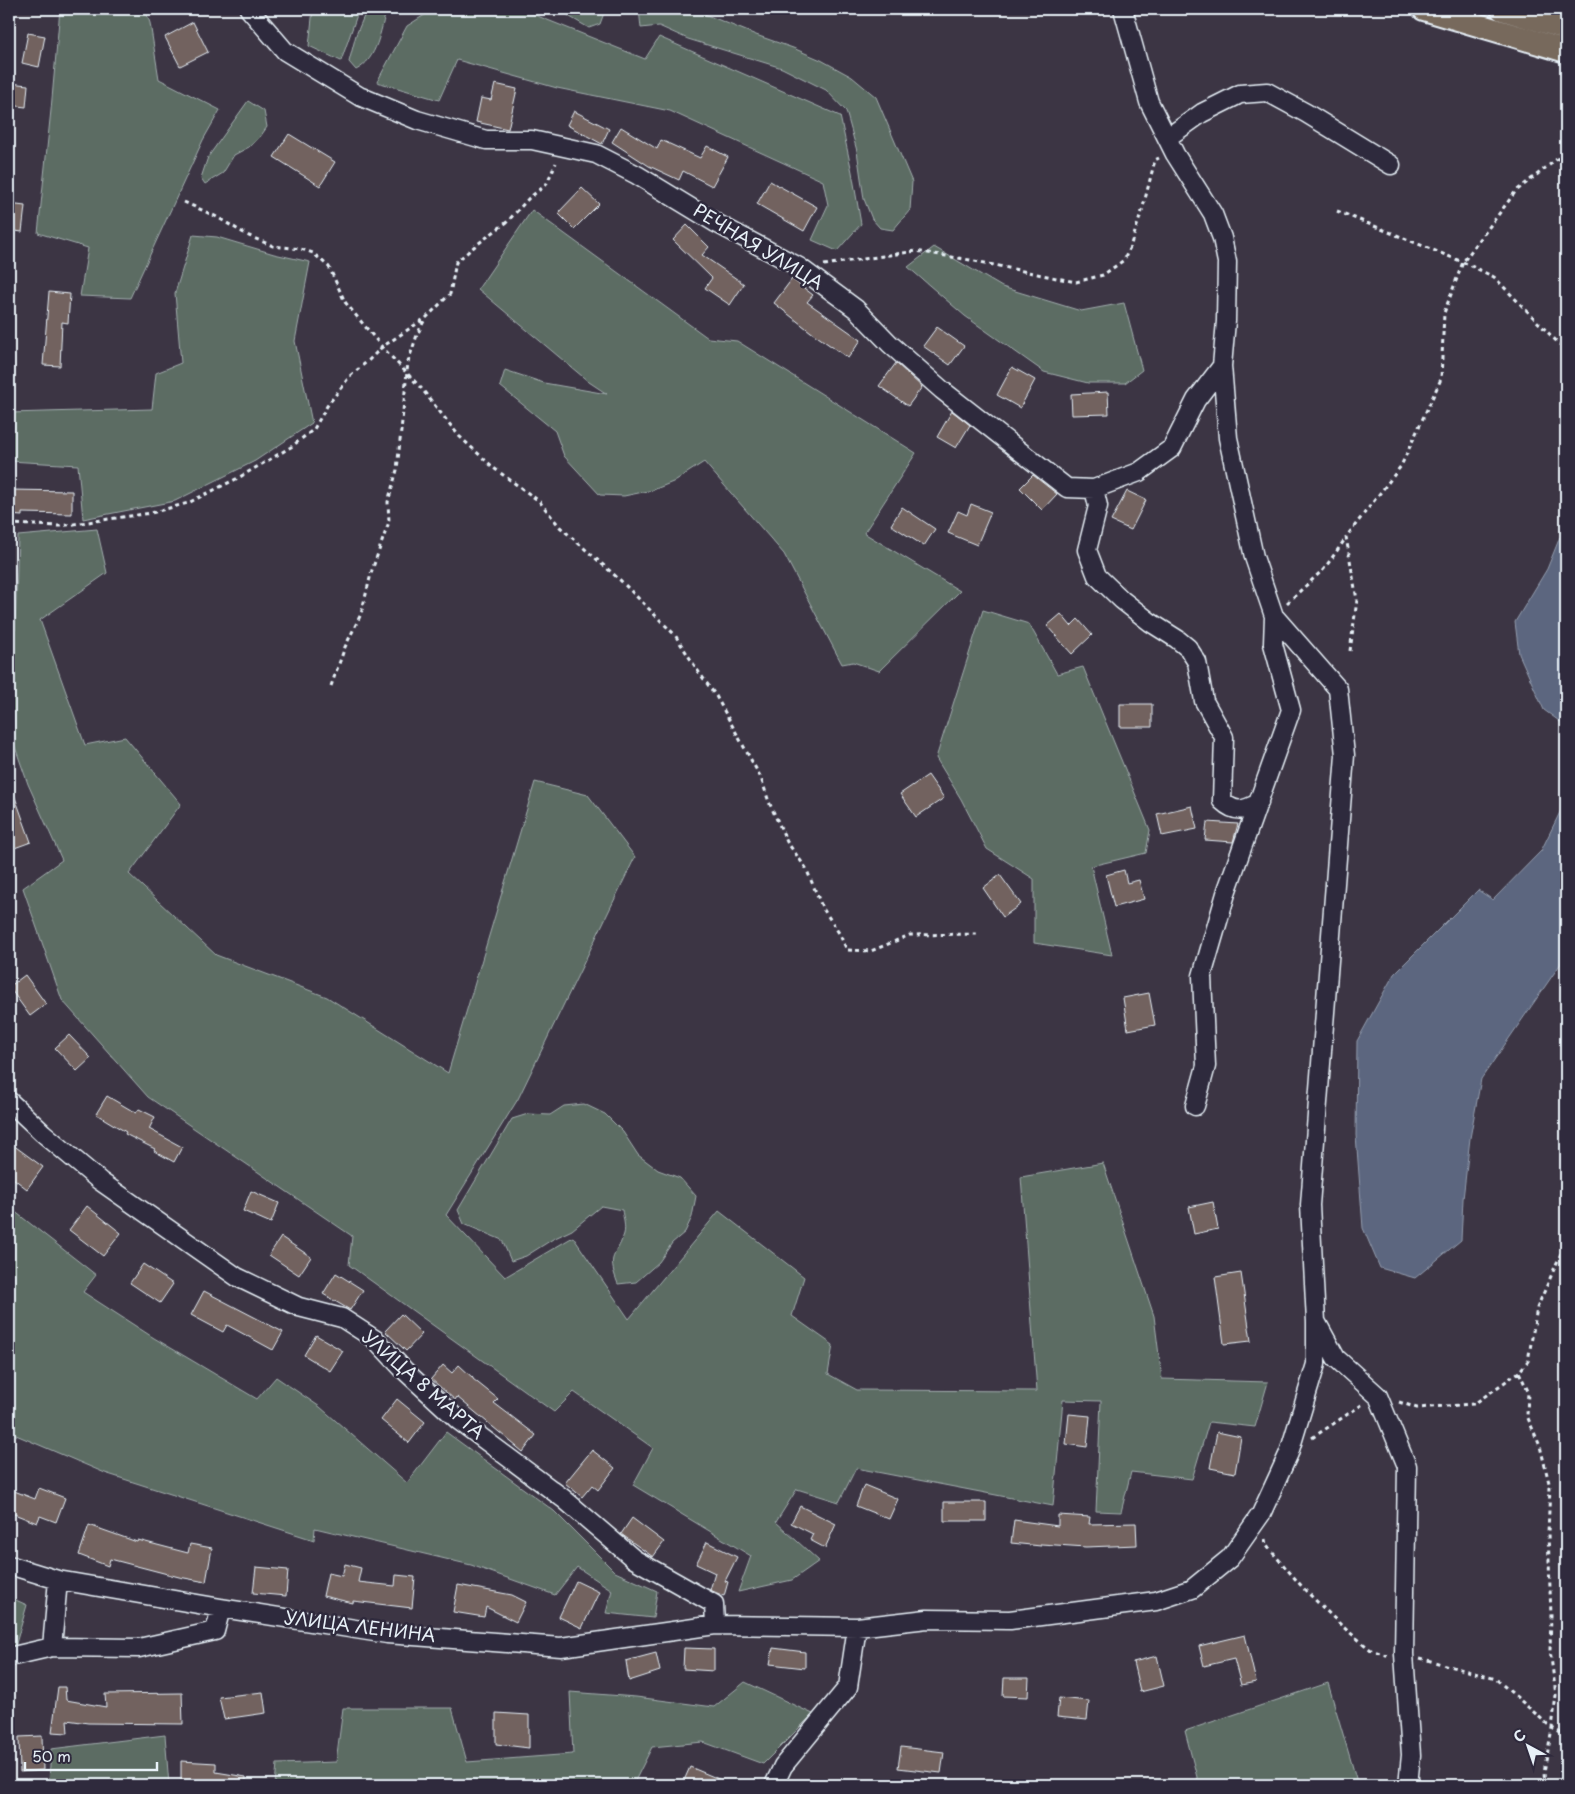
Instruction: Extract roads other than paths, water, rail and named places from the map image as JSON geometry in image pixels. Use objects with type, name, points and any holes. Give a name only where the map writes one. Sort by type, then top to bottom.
[{"type":"main road","points":[[1424,9],[1566,51]]},
{"type":"main road","points":[[1502,9],[1566,28]]},
{"type":"street","name":"РЕЧНАЯ УЛИЦА","points":[[249,9],[285,51],[359,96],[417,120],[486,140],[532,140],[596,154],[637,175],[716,222],[799,267],[856,309],[890,344],[942,390],[1068,488],[1094,488],[1139,472],[1172,448],[1196,400],[1222,366]]},
{"type":"street","points":[[1123,9],[1149,102],[1169,141],[1213,214],[1222,238],[1227,262],[1226,321],[1222,366],[1228,438],[1254,557],[1274,616],[1273,644],[1291,710],[1227,890],[1202,976],[1206,1066],[1194,1106]]},
{"type":"street","points":[[1169,141],[1202,113],[1240,94],[1267,92],[1306,113],[1391,166]]},
{"type":"street","points":[[1094,488],[1098,506],[1087,550],[1098,576],[1122,600],[1188,648],[1197,662],[1204,701],[1224,737],[1222,801],[1230,808],[1244,810],[1259,803]]},
{"type":"street","name":"УЛИЦА ЛЕНИНА","points":[[9,1565],[58,1580],[387,1634],[561,1646],[715,1625],[858,1627],[927,1619],[1010,1620],[1156,1601],[1192,1589],[1230,1558],[1261,1514],[1289,1453],[1316,1364],[1316,1322],[1310,1205],[1345,755],[1338,689],[1274,616]]},
{"type":"street","name":"УЛИЦА 8 МАРТА","points":[[9,1101],[43,1133],[100,1181],[237,1277],[299,1307],[342,1318],[376,1340],[404,1370],[458,1420],[564,1499],[634,1559],[714,1604],[715,1625]]},
{"type":"street","points":[[1316,1322],[1336,1358],[1378,1396],[1407,1466],[1404,1657],[1411,1755],[1408,1785]]},
{"type":"street","points":[[52,1647],[58,1580]]},
{"type":"street","points":[[9,1657],[52,1647],[139,1648],[215,1631],[221,1608]]},
{"type":"street","points":[[774,1785],[783,1766],[848,1687],[858,1627]]},
{"type":"water","points":[[1560,537],[1566,548],[1566,726],[1544,710],[1519,654],[1515,622],[1547,569]]},
{"type":"water","points":[[1566,800],[1566,956],[1481,1079],[1470,1138],[1463,1199],[1461,1240],[1415,1278],[1380,1268],[1363,1228],[1356,1135],[1357,1041],[1394,974],[1478,890],[1493,900],[1541,851]]}]
